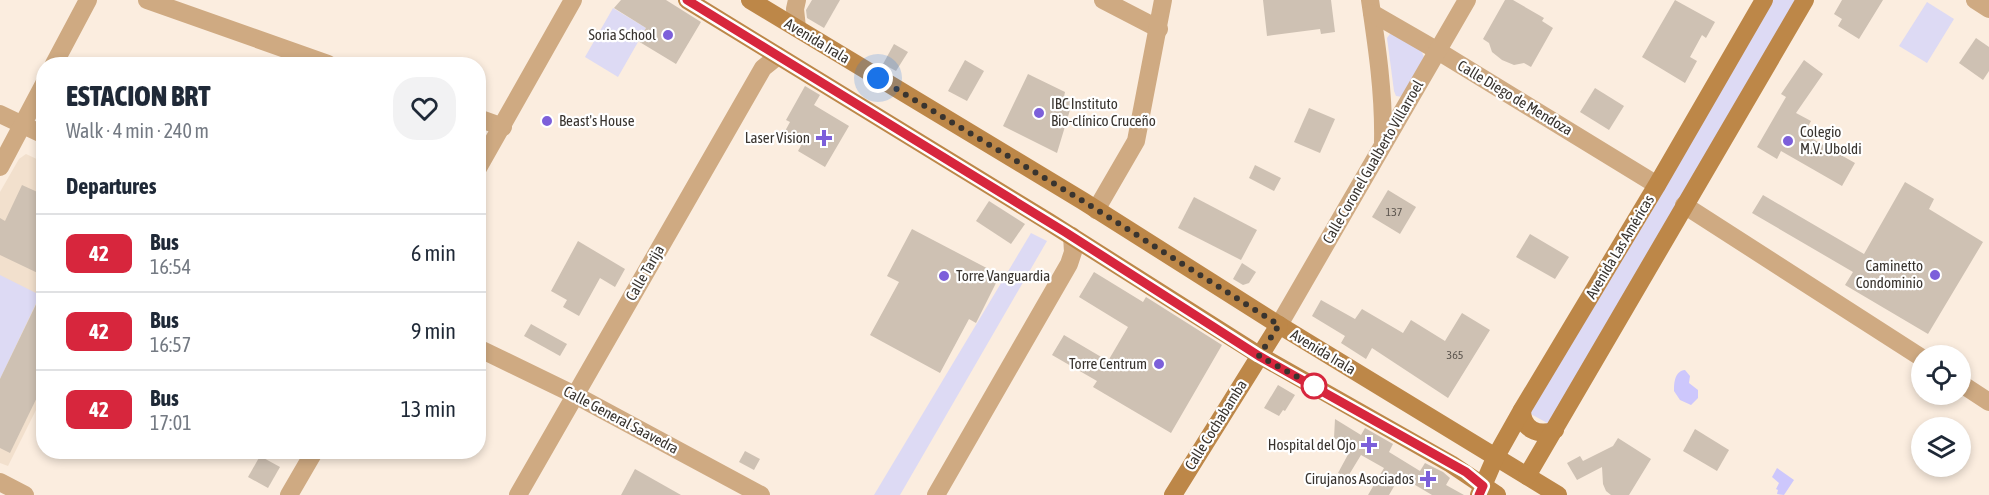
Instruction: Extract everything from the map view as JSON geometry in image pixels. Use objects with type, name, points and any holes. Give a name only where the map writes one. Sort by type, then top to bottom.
[{"type":"main road","points":[[687,0],[1071,236],[1259,356],[1451,464],[1486,492]]},
{"type":"main road","name":"Avenida Irala","points":[[750,0],[1558,495]]},
{"type":"main road","name":"Avenida Las Américas","points":[[1486,492],[1495,458],[1522,410],[1657,185],[1764,0]]},
{"type":"main road","points":[[1527,476],[1804,0]]},
{"type":"main road","name":"Calle Cochabamba","points":[[1173,495],[1279,325]]},
{"type":"main road","points":[[1522,410],[1525,423],[1535,432],[1548,433],[1555,430]]},
{"type":"street","points":[[58,57],[88,0]]},
{"type":"street","points":[[147,0],[308,57]]},
{"type":"street","points":[[486,155],[573,0]]},
{"type":"street","points":[[796,28],[797,0]]},
{"type":"street","points":[[1103,0],[1159,28]]},
{"type":"street","points":[[1096,210],[1136,141],[1163,0]]},
{"type":"street","name":"Calle Coronel Gualberto Villarroel","points":[[1279,325],[1467,0]]},
{"type":"street","points":[[1975,0],[1989,9]]},
{"type":"street","points":[[1371,7],[1382,96],[1383,143]]},
{"type":"street","name":"Calle Diego de Mendoza","points":[[1371,7],[1438,51],[1657,185]]},
{"type":"street","name":"Calle Tarija","points":[[519,495],[763,68],[778,56]]},
{"type":"street","points":[[0,167],[36,99]]},
{"type":"street","points":[[0,114],[36,131]]},
{"type":"street","points":[[486,121],[503,127]]},
{"type":"street","points":[[1684,206],[1911,351]]},
{"type":"street","points":[[936,495],[1070,264],[1073,252],[1071,236]]},
{"type":"street","name":"Calle General Saavedra","points":[[486,352],[575,395],[761,495]]},
{"type":"street","points":[[1971,390],[1989,402]]},
{"type":"street","points":[[289,495],[310,459]]},
{"type":"street","points":[[0,482],[25,495]]},
{"type":"shaded area","points":[[1768,0],[1799,0],[1551,425],[1527,412]]},
{"type":"shaded area","points":[[1927,2],[1954,19],[1927,63],[1899,46]]},
{"type":"shaded area","points":[[613,8],[646,28],[618,77],[585,57]]},
{"type":"shaded area","points":[[1395,33],[1420,48],[1424,57],[1403,97],[1396,96],[1394,91],[1387,38],[1390,34]]},
{"type":"shaded area","points":[[26,154],[36,159],[36,410],[8,466],[0,463],[0,192],[19,159]]},
{"type":"shaded area","points":[[1031,233],[1047,241],[900,495],[874,495]]},
{"type":"shaded area","points":[[0,275],[36,293],[36,303],[0,379]]},
{"type":"shaded area","points":[[1685,370],[1690,376],[1689,383],[1698,390],[1698,398],[1691,405],[1680,400],[1674,391],[1677,375]]},
{"type":"shaded area","points":[[1777,468],[1794,480],[1784,495],[1777,494],[1776,489],[1779,483],[1772,477]]},
{"type":"building","name":"Soria School","points":[[621,0],[666,0],[701,22],[676,64],[638,41],[646,28],[614,8]]},
{"type":"building","points":[[812,0],[840,0],[824,28],[807,18],[806,10]]},
{"type":"building","points":[[1263,0],[1331,0],[1335,32],[1321,34],[1320,29],[1267,36]]},
{"type":"building","points":[[1505,0],[1513,0],[1544,18],[1542,21],[1553,28],[1531,67],[1524,63],[1514,65],[1502,60],[1492,52],[1489,43],[1483,39]]},
{"type":"building","points":[[1675,0],[1715,22],[1706,38],[1702,35],[1690,57],[1697,61],[1685,83],[1642,57]]},
{"type":"building","points":[[1842,0],[1883,0],[1859,39],[1838,26],[1842,19],[1834,14]]},
{"type":"building","points":[[1976,38],[1989,47],[1989,71],[1983,80],[1959,63]]},
{"type":"building","points":[[894,44],[908,52],[896,71],[883,64]]},
{"type":"building","points":[[965,60],[984,71],[967,101],[948,91]]},
{"type":"building","name":"Colegio M.V. Uboldi","points":[[1804,60],[1823,74],[1796,113],[1811,121],[1804,134],[1855,163],[1842,186],[1781,151],[1777,159],[1757,147],[1786,97],[1781,94]]},
{"type":"building","name":"IBC Instituto Bio-clínico Cruceño","points":[[1028,74],[1065,92],[1064,97],[1073,100],[1057,153],[1003,126]]},
{"type":"building","points":[[805,86],[820,95],[814,105],[849,126],[825,167],[798,151],[802,144],[784,133],[790,122],[786,120]]},
{"type":"building","points":[[1595,88],[1624,106],[1609,130],[1580,112]]},
{"type":"building","points":[[1309,108],[1335,119],[1320,153],[1294,142]]},
{"type":"building","points":[[1255,165],[1281,178],[1274,191],[1249,178]]},
{"type":"building","points":[[1905,182],[1934,199],[1929,209],[1983,242],[1928,334],[1845,285],[1853,272],[1752,213],[1763,195],[1864,254]]},
{"type":"building","points":[[22,185],[36,191],[36,272],[0,255],[0,218],[5,221]]},
{"type":"building","points":[[1388,190],[1416,207],[1400,234],[1372,217]]},
{"type":"building","points":[[1194,197],[1257,230],[1241,260],[1178,228]]},
{"type":"building","points":[[989,201],[1025,224],[1011,244],[976,221]]},
{"type":"building","points":[[912,229],[1000,275],[976,323],[969,319],[940,373],[870,335],[899,282],[887,276]]},
{"type":"building","points":[[1530,234],[1569,257],[1555,279],[1516,257]]},
{"type":"building","points":[[578,241],[625,269],[615,287],[600,278],[579,316],[563,307],[567,300],[551,291]]},
{"type":"building","points":[[1242,263],[1256,272],[1249,283],[1243,285],[1233,279]]},
{"type":"building","name":"Torre Centrum","points":[[1094,272],[1143,302],[1146,297],[1222,345],[1171,433],[1093,387],[1097,381],[1052,355],[1064,335],[1108,361],[1128,327],[1079,297]]},
{"type":"building","points":[[1321,300],[1355,319],[1362,309],[1403,333],[1411,320],[1445,341],[1462,313],[1490,330],[1448,398],[1372,348],[1366,359],[1341,343],[1345,336],[1312,316]]},
{"type":"building","points":[[36,305],[36,399],[10,453],[0,448],[0,379]]},
{"type":"building","points":[[531,324],[567,344],[560,356],[524,336]]},
{"type":"building","points":[[1278,385],[1295,395],[1279,416],[1264,408]]},
{"type":"building","points":[[1335,419],[1361,435],[1365,428],[1393,444],[1389,452],[1420,471],[1425,463],[1443,472],[1450,478],[1446,485],[1464,495],[1432,495],[1400,476],[1389,495],[1368,495],[1384,468],[1361,455],[1347,478],[1338,473],[1351,449],[1334,438]]},
{"type":"building","points":[[1695,429],[1729,450],[1717,471],[1683,451]]},
{"type":"building","points":[[1618,438],[1651,459],[1629,495],[1611,495],[1606,491],[1603,484],[1602,467],[1577,480],[1567,463],[1580,456],[1583,461],[1613,446]]},
{"type":"building","points":[[745,451],[760,459],[754,470],[739,462]]},
{"type":"building","points":[[258,459],[265,459],[280,467],[268,488],[248,477]]},
{"type":"building","points":[[635,469],[681,495],[621,495]]},
{"type":"bus line","name":"42","points":[[687,0],[1065,232],[1259,356],[1466,472],[1483,486],[1479,495]]},
{"type":"place","name":"Soria School","points":[[668,35]]},
{"type":"place","name":"IBC Instituto Bio-clínico Cruceño","points":[[1039,113]]},
{"type":"place","name":"Beast's House","points":[[547,121]]},
{"type":"place","name":"Laser Vision","points":[[824,138]]},
{"type":"place","name":"Colegio M.V. Uboldi","points":[[1788,141]]},
{"type":"place","name":"Caminetto Condominio","points":[[1935,275]]},
{"type":"place","name":"Torre Vanguardia","points":[[944,276]]},
{"type":"place","name":"Torre Centrum","points":[[1159,364]]},
{"type":"place","name":"Hospital del Ojo","points":[[1369,445]]},
{"type":"place","name":"Cirujanos Asociados","points":[[1428,479]]},
{"type":"route","points":[[878,78],[1083,201],[1279,325],[1259,356],[1314,386]]}]
